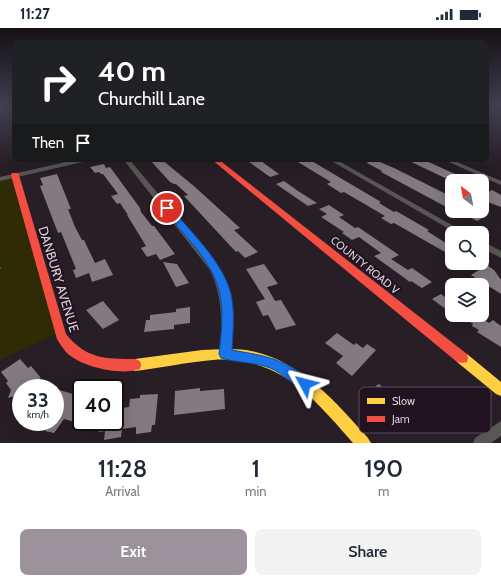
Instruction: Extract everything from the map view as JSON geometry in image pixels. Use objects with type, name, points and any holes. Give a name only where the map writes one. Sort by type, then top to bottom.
[{"type":"street","points":[[0,178],[74,162]]},
{"type":"street","points":[[128,162],[207,258],[219,276],[224,288],[228,306],[226,354]]},
{"type":"street","name":"COUNTY ROAD V","points":[[218,162],[501,390]]},
{"type":"street","points":[[336,162],[450,226]]},
{"type":"street","points":[[452,162],[501,184]]},
{"type":"street","name":"DANBURY AVENUE","points":[[15,175],[61,336],[65,344],[72,352],[89,360],[112,366],[152,363],[226,354],[271,363],[292,374],[325,402],[363,443]]},
{"type":"street","points":[[489,248],[501,255]]},
{"type":"street","points":[[480,443],[501,428]]},
{"type":"path","points":[[0,268],[4,267]]},
{"type":"shaded area","points":[[15,175],[60,332],[0,360],[0,179]]},
{"type":"building","points":[[152,162],[165,162],[195,187],[240,228],[234,230],[258,252],[245,258],[238,251],[236,252],[184,196],[188,195],[176,184],[170,182]]},
{"type":"building","points":[[249,162],[262,162],[279,174],[270,177]]},
{"type":"building","points":[[298,162],[313,162],[381,202],[379,203],[394,212],[396,211],[429,230],[427,231],[445,243],[445,252],[394,223],[391,224],[381,218],[385,216],[344,192],[341,193],[327,184],[331,182]]},
{"type":"building","points":[[380,162],[445,194],[445,206],[381,172],[382,171],[367,163]]},
{"type":"building","points":[[411,162],[429,162],[455,174],[445,174],[445,178]]},
{"type":"building","points":[[104,164],[106,168],[110,167],[140,208],[141,212],[152,226],[154,226],[175,254],[160,260],[156,254],[147,257],[141,248],[146,246],[128,215],[120,203],[117,204],[111,196],[118,194],[103,174],[99,172],[95,173],[90,167]]},
{"type":"building","points":[[57,174],[71,209],[68,209],[82,240],[84,240],[95,263],[105,259],[113,275],[92,282],[89,273],[76,278],[73,270],[76,269],[61,232],[58,233],[40,186],[43,185],[40,178]]},
{"type":"building","points":[[284,181],[317,203],[308,206],[276,184]]},
{"type":"building","points":[[492,190],[501,195],[501,207],[489,203],[489,192]]},
{"type":"building","points":[[329,205],[344,215],[339,217],[355,228],[358,227],[399,255],[391,259],[408,270],[412,268],[432,282],[422,288],[411,281],[410,282],[374,256],[381,253],[359,237],[352,240],[342,233],[344,232],[321,217],[327,214],[319,209]]},
{"type":"building","points":[[472,218],[482,218],[477,221]]},
{"type":"building","points":[[163,262],[177,264],[189,283],[176,287]]},
{"type":"building","points":[[264,264],[278,284],[267,287],[275,301],[281,300],[296,325],[276,330],[268,315],[263,316],[256,302],[265,299],[246,269]]},
{"type":"building","points":[[489,266],[494,270],[501,280],[501,294],[489,286],[489,278],[476,278],[471,275],[479,270],[489,270]]},
{"type":"building","points":[[441,294],[445,297],[445,309],[432,299]]},
{"type":"building","points":[[103,301],[119,320],[103,329],[86,310]]},
{"type":"building","points":[[190,307],[190,323],[174,325],[174,329],[144,332],[146,320],[150,320],[150,315],[176,312],[176,309]]},
{"type":"building","points":[[493,320],[501,326],[501,347],[477,332],[479,330],[472,326],[473,324],[470,322],[489,323]]},
{"type":"building","points":[[337,333],[354,345],[356,343],[363,348],[367,344],[376,350],[352,376],[336,363],[343,356],[325,343]]},
{"type":"building","points":[[20,359],[28,368],[31,366],[41,378],[12,379],[12,397],[8,398],[11,390],[6,383],[8,381],[1,372]]},
{"type":"building","points":[[379,384],[382,387],[375,387]]},
{"type":"building","points":[[200,388],[200,391],[224,389],[225,409],[174,415],[175,391]]},
{"type":"building","points":[[64,391],[72,394],[72,421],[64,419]]},
{"type":"building","points":[[158,394],[155,425],[152,425],[151,432],[136,434],[136,427],[124,429],[124,408],[129,407],[130,399],[140,398],[140,395]]},
{"type":"building","points":[[45,431],[55,431],[54,433]]},
{"type":"building","points":[[105,431],[122,431],[121,437],[104,440]]},
{"type":"traffic: slow","points":[[135,365],[214,354],[248,356],[268,362],[287,371],[304,382],[335,411],[363,443]]},
{"type":"traffic: slow","points":[[462,358],[501,390]]},
{"type":"traffic: jam","points":[[218,162],[462,358]]},
{"type":"traffic: jam","points":[[15,175],[61,336],[73,351],[89,360],[112,364],[135,365]]},
{"type":"route","points":[[167,208],[212,264],[222,282],[228,306],[226,354],[271,363],[284,368],[305,384]]}]
